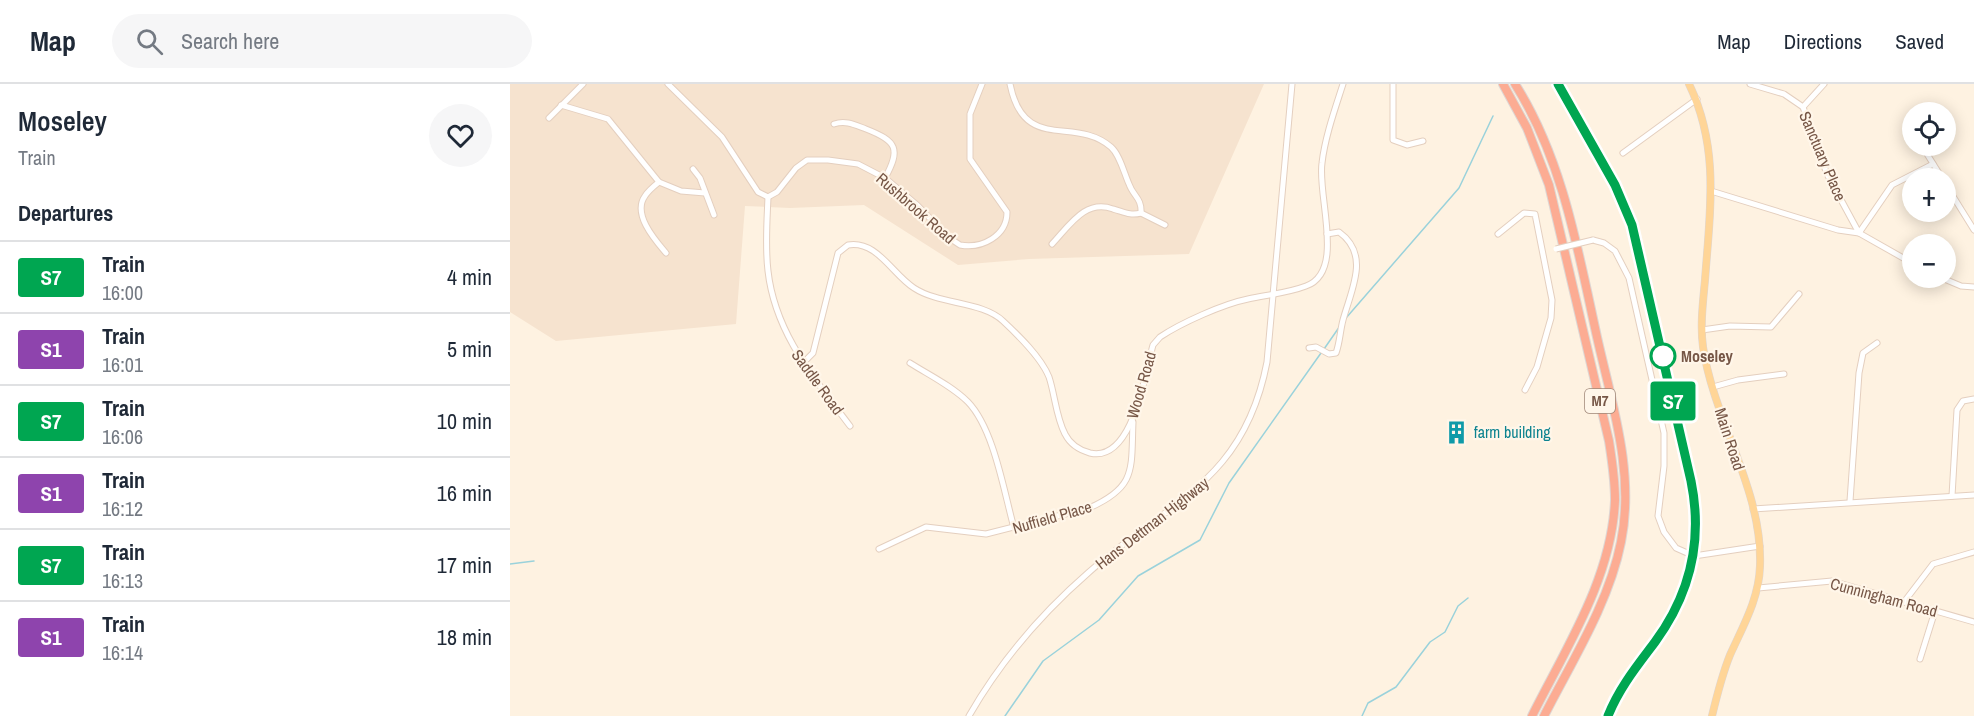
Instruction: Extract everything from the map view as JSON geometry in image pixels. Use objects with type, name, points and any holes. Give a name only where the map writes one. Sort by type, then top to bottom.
[{"type":"highway","name":"M7","points":[[1503,84],[1527,128],[1549,185],[1606,429],[1614,481],[1611,532],[1603,566],[1586,607],[1532,716]]},
{"type":"highway","name":"M7","points":[[1515,84],[1531,111],[1548,148],[1564,198],[1618,430],[1626,495],[1621,543],[1604,595],[1544,716]]},
{"type":"highway","points":[[1521,84],[1531,111]]},
{"type":"main road","name":"Main Road","points":[[1689,84],[1697,99],[1709,140],[1710,191],[1702,330],[1706,363],[1753,509],[1760,546],[1758,588],[1725,669],[1712,716]]},
{"type":"street","points":[[549,118],[583,84]]},
{"type":"street","points":[[668,84],[722,137],[758,192],[768,197]]},
{"type":"street","points":[[1010,84],[1015,103],[1028,121],[1049,130],[1083,135],[1103,141],[1117,153],[1127,178],[1132,182],[1140,199],[1141,213]]},
{"type":"street","name":"Hans Dettman Highway","points":[[969,716],[1009,657],[1050,609],[1108,555],[1200,487],[1231,452],[1251,418],[1267,362],[1292,84]]},
{"type":"street","name":"Wood Road","points":[[803,363],[813,353],[838,253],[848,245],[858,244],[873,250],[914,288],[933,298],[990,312],[1003,321],[1046,371],[1065,435],[1077,448],[1093,454],[1111,449],[1133,421],[1156,340],[1222,308],[1305,287],[1318,278],[1327,258],[1321,172],[1343,84]]},
{"type":"street","points":[[1393,84],[1393,140],[1401,145],[1423,141]]},
{"type":"street","name":"Sanctuary Place","points":[[1750,84],[1784,94],[1803,107],[1827,174],[1859,233]]},
{"type":"street","points":[[1803,107],[1824,84]]},
{"type":"street","name":"Rushbrook Road","points":[[768,197],[777,192],[802,163],[815,159],[858,164],[885,178],[960,245],[977,246],[999,234],[1007,218],[1005,206],[977,170],[969,152],[970,114],[978,86]]},
{"type":"street","points":[[1623,153],[1697,99]]},
{"type":"street","points":[[561,105],[608,119],[659,182],[681,190],[705,193]]},
{"type":"street","points":[[834,124],[850,123],[889,139],[894,147],[894,157],[885,178]]},
{"type":"street","points":[[1928,156],[1936,168]]},
{"type":"street","points":[[1859,233],[1892,185],[1933,164]]},
{"type":"street","points":[[693,169],[700,178],[714,214]]},
{"type":"street","points":[[659,182],[645,196],[641,212],[651,233],[666,253]]},
{"type":"street","points":[[1710,191],[1838,230],[1859,233],[1902,257]]},
{"type":"street","name":"Saddle Road","points":[[768,197],[767,257],[771,287],[786,334],[803,363],[850,426]]},
{"type":"street","points":[[1956,201],[1974,230]]},
{"type":"street","points":[[1052,244],[1082,212],[1092,207],[1100,206],[1134,215],[1141,213],[1165,225]]},
{"type":"street","points":[[1498,234],[1524,213],[1532,212],[1537,219],[1552,300],[1551,318],[1537,367],[1526,390]]},
{"type":"street","points":[[1309,348],[1316,347],[1329,354],[1336,353],[1354,287],[1357,260],[1347,238],[1335,231],[1327,234]]},
{"type":"street","points":[[1542,252],[1593,240],[1604,243],[1620,257],[1632,290],[1664,433],[1664,466],[1658,516],[1664,532],[1676,548],[1694,556],[1760,546]]},
{"type":"street","points":[[1956,284],[1974,287]]},
{"type":"street","points":[[1702,330],[1730,326],[1771,327],[1799,294]]},
{"type":"street","points":[[1850,501],[1859,373],[1863,353],[1877,343]]},
{"type":"street","points":[[910,363],[954,391],[972,408],[991,447],[1014,528]]},
{"type":"street","points":[[1713,387],[1738,380],[1784,374]]},
{"type":"street","points":[[1953,496],[1957,410],[1963,401],[1974,399]]},
{"type":"street","name":"Nuffield Place","points":[[879,549],[926,527],[981,534],[1014,528],[1089,508],[1121,490],[1130,469],[1133,421]]},
{"type":"street","points":[[1753,509],[1850,501],[1974,495]]},
{"type":"street","points":[[1904,602],[1933,564],[1974,552]]},
{"type":"street","name":"Cunningham Road","points":[[1758,588],[1832,581],[1974,622]]},
{"type":"street","points":[[1920,659],[1935,610]]},
{"type":"shaded area","points":[[510,84],[1264,84],[1189,254],[1029,259],[958,265],[864,205],[790,208],[745,206],[736,324],[556,341],[510,312]]},
{"type":"waterway","points":[[1346,318],[1459,188],[1493,116]]},
{"type":"waterway","points":[[1324,349],[1340,326]]},
{"type":"waterway","points":[[1005,716],[1043,661],[1099,620],[1138,576],[1200,540],[1229,483],[1321,353]]},
{"type":"waterway","points":[[510,564],[534,561]]},
{"type":"waterway","points":[[1362,716],[1368,703],[1396,687],[1430,642],[1445,632],[1458,606],[1468,598]]},
{"type":"railway","points":[[1558,84],[1615,185],[1632,225],[1691,481],[1696,524],[1691,565],[1678,604],[1655,642],[1623,687],[1608,716]]},
{"type":"train","name":"S7","points":[[1558,84],[1615,185],[1637,240],[1694,493],[1697,534],[1689,579],[1674,613],[1633,670],[1608,716]]},
{"type":"place","name":"Moseley","points":[[1663,356]]},
{"type":"place","name":"farm building","points":[[1456,432]]}]
